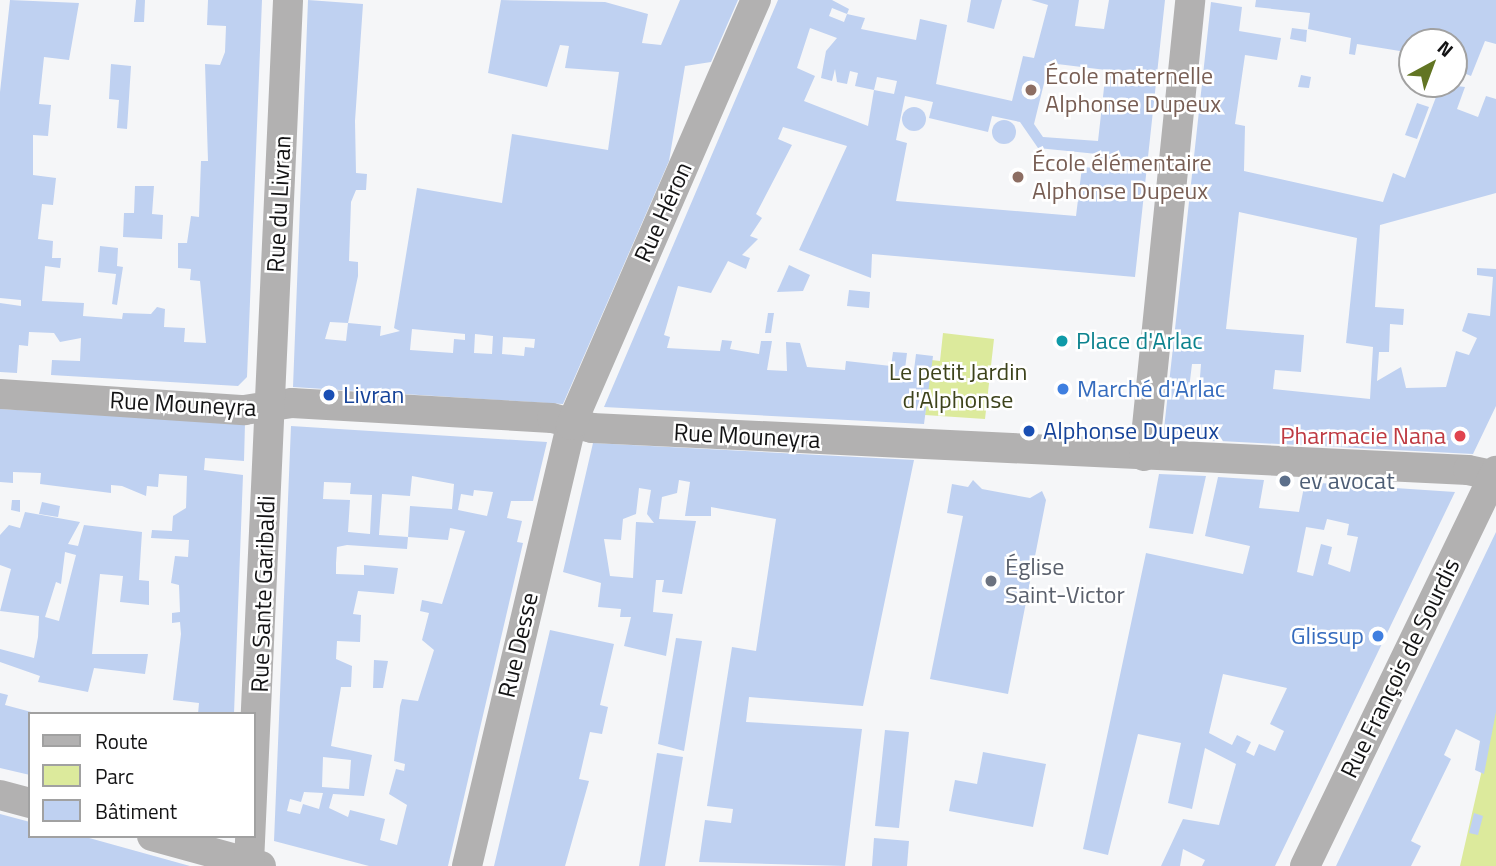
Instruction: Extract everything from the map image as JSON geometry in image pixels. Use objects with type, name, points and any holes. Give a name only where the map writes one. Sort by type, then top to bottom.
[{"type":"street","name":"Rue du Livran","points":[[270,408],[288,0]]},
{"type":"street","name":"Rue Héron","points":[[571,425],[755,0]]},
{"type":"street","points":[[1144,456],[1190,0]]},
{"type":"street","name":"Rue Mouneyra","points":[[0,394],[270,408],[292,403],[552,418],[571,425],[1495,474]]},
{"type":"street","name":"Rue Sante Garibaldi","points":[[256,834],[270,408]]},
{"type":"street","name":"Rue Desse","points":[[467,866],[571,425]]},
{"type":"street","name":"Rue François de Sourdis","points":[[1305,866],[1495,474]]},
{"type":"street","points":[[0,795],[28,802]]},
{"type":"street","points":[[159,838],[255,864]]},
{"type":"street","name":"Rue Sante Garibaldi","points":[[255,864],[256,838]]},
{"type":"green space","name":"Le petit Jardin d'Alphonse","points":[[943,333],[994,339],[985,419],[925,415],[931,360],[940,361]]},
{"type":"green space","points":[[1496,665],[1496,866],[1460,866],[1492,726]]},
{"type":"building","points":[[10,0],[79,3],[69,60],[44,57],[39,104],[51,105],[48,136],[33,135],[33,175],[56,178],[53,205],[42,204],[38,239],[53,241],[52,258],[61,258],[60,268],[45,266],[42,301],[84,303],[83,316],[122,319],[123,313],[151,314],[157,307],[165,309],[164,327],[185,328],[184,342],[206,343],[200,281],[190,280],[191,269],[178,268],[178,243],[187,243],[191,216],[199,217],[201,161],[208,161],[205,64],[220,65],[225,52],[226,26],[207,25],[208,0],[262,0],[247,377],[238,386],[51,375],[52,360],[80,361],[81,338],[60,342],[54,333],[29,332],[28,346],[19,345],[17,373],[0,372],[0,303],[21,306],[21,300],[0,298],[0,92]]},
{"type":"building","points":[[136,0],[145,0],[144,22],[134,22]]},
{"type":"building","points":[[308,0],[363,4],[355,121],[356,173],[367,174],[366,190],[356,190],[351,202],[349,261],[358,262],[358,276],[348,323],[381,326],[380,336],[400,331],[394,328],[417,188],[502,203],[512,134],[608,150],[619,72],[565,68],[569,46],[560,45],[547,87],[488,73],[501,0],[605,2],[648,14],[642,43],[661,45],[680,0],[738,0],[711,62],[685,66],[669,161],[563,404],[293,387]],"holes":[[[330,322],[348,323],[346,341],[325,339]],[[412,329],[465,334],[465,340],[454,339],[453,353],[410,350]],[[475,334],[493,336],[492,354],[474,353]],[[503,337],[535,339],[534,348],[525,347],[524,356],[502,354]]]},
{"type":"building","points":[[778,0],[832,0],[849,9],[847,14],[865,18],[861,29],[916,40],[920,19],[947,25],[936,84],[1012,101],[1023,56],[1034,58],[1048,5],[1031,0],[1079,0],[1075,26],[1104,29],[1109,0],[1165,0],[1135,277],[872,254],[871,278],[799,250],[847,146],[783,127],[778,139],[792,145],[756,214],[762,218],[750,236],[758,239],[742,255],[750,258],[746,269],[728,261],[711,293],[678,286],[664,335],[670,337],[667,348],[720,351],[722,340],[732,341],[730,349],[759,354],[761,341],[772,341],[767,370],[787,371],[786,342],[800,343],[807,367],[845,370],[846,361],[891,366],[893,352],[907,353],[905,369],[914,370],[916,354],[933,356],[924,424],[604,407]],"holes":[[[832,8],[847,14],[844,22],[829,16]],[[810,28],[837,38],[826,51],[821,78],[832,81],[835,69],[837,82],[847,84],[850,71],[858,73],[855,86],[874,90],[868,126],[804,101],[815,76],[797,68]],[[1049,63],[1106,70],[1098,141],[1043,137],[1034,124]],[[877,77],[897,81],[894,94],[874,90]],[[905,96],[933,102],[929,118],[988,132],[992,116],[1020,122],[1038,148],[1097,154],[1095,168],[1082,167],[1076,216],[896,201],[907,143],[896,140]]]},
{"type":"building","points":[[971,0],[1002,0],[994,29],[967,22]]},
{"type":"building","points":[[1256,0],[1496,0],[1496,44],[1485,41],[1471,76],[1468,75],[1468,28],[1398,28],[1398,51],[1357,44],[1355,55],[1349,54],[1351,38],[1308,29],[1310,13],[1255,7]]},
{"type":"building","points":[[1211,2],[1242,7],[1239,31],[1281,38],[1277,60],[1245,55],[1235,124],[1245,126],[1244,171],[1383,202],[1393,173],[1405,178],[1436,98],[1461,98],[1457,109],[1478,117],[1486,96],[1496,99],[1496,193],[1380,225],[1375,307],[1404,309],[1403,325],[1390,324],[1389,352],[1379,352],[1377,381],[1401,367],[1406,388],[1446,387],[1456,351],[1469,355],[1477,338],[1462,331],[1468,313],[1490,316],[1493,277],[1477,275],[1477,268],[1496,269],[1496,406],[1473,454],[1163,438]],"holes":[[[1239,212],[1357,238],[1346,343],[1373,347],[1370,399],[1273,389],[1275,370],[1301,372],[1304,335],[1226,329]],[[1192,364],[1201,364],[1199,390],[1189,389]]]},
{"type":"building","points":[[1292,28],[1307,30],[1306,42],[1290,39]]},
{"type":"building","points":[[111,64],[131,66],[127,129],[117,128],[119,100],[109,99]]},
{"type":"building","points":[[1301,75],[1311,77],[1309,88],[1298,87]]},
{"type":"building","points":[[1417,103],[1429,107],[1417,139],[1405,135]]},
{"type":"building","points":[[914,107],[925,114],[926,119],[919,130],[914,131],[903,124],[902,119],[909,108]]},
{"type":"building","points":[[1004,120],[1015,127],[1016,132],[1009,143],[1004,144],[993,137],[992,132],[999,121]]},
{"type":"building","points":[[135,186],[154,186],[152,214],[163,215],[162,239],[123,237],[124,213],[134,213]]},
{"type":"building","points":[[100,246],[118,248],[117,266],[123,267],[117,305],[112,304],[116,274],[98,272]]},
{"type":"building","points":[[789,265],[810,275],[803,291],[777,292]]},
{"type":"building","points":[[849,290],[870,292],[869,308],[847,306]]},
{"type":"building","points":[[768,313],[774,313],[771,333],[765,333]]},
{"type":"building","points":[[0,409],[245,423],[244,461],[205,458],[204,470],[243,475],[234,712],[198,712],[199,703],[173,700],[181,634],[180,622],[172,623],[172,613],[180,612],[179,585],[171,583],[175,556],[188,557],[189,540],[151,538],[152,530],[172,531],[173,516],[186,508],[187,476],[159,474],[158,487],[147,486],[146,496],[122,486],[111,485],[111,493],[40,484],[41,473],[13,472],[13,483],[0,482]]},
{"type":"building","points":[[291,426],[547,442],[533,501],[511,501],[507,518],[522,521],[517,542],[523,543],[448,866],[369,866],[274,841]],"holes":[[[412,476],[454,484],[452,509],[410,506],[408,537],[379,535],[382,494],[410,496]],[[324,482],[351,483],[350,494],[372,495],[370,534],[348,532],[350,500],[323,499]],[[474,490],[493,492],[487,516],[458,510],[461,494],[473,496]],[[450,528],[465,531],[442,604],[422,600],[420,611],[429,613],[422,640],[434,650],[418,701],[402,699],[400,706],[394,761],[405,764],[404,771],[396,769],[389,794],[407,805],[397,845],[380,840],[385,819],[350,810],[348,817],[329,808],[333,794],[364,796],[372,755],[331,746],[341,687],[351,687],[352,666],[336,659],[337,641],[360,642],[361,615],[353,614],[358,591],[394,594],[398,568],[364,565],[364,575],[336,574],[337,547],[347,545],[407,549],[408,537],[448,540]],[[323,757],[351,760],[349,789],[322,787]],[[304,792],[323,793],[319,809],[303,804],[300,814],[287,811],[290,799],[301,802]]]},
{"type":"building","points":[[593,443],[914,460],[863,706],[749,697],[746,722],[862,729],[845,866],[699,862],[705,820],[731,823],[733,809],[707,806],[732,647],[756,651],[776,519],[711,507],[711,516],[685,516],[690,482],[679,480],[677,493],[662,497],[659,519],[696,521],[682,594],[662,592],[664,580],[656,580],[653,612],[673,614],[666,656],[624,646],[631,617],[620,617],[621,609],[598,607],[601,583],[563,572]],"holes":[[[639,488],[651,490],[647,514],[654,523],[636,522],[633,578],[610,576],[604,539],[621,540],[623,519],[636,514]]]},
{"type":"building","points":[[1159,474],[1206,476],[1193,534],[1149,528]]},
{"type":"building","points":[[1218,477],[1264,480],[1259,508],[1299,512],[1305,482],[1455,492],[1275,866],[1202,866],[1205,860],[1183,849],[1180,866],[1161,866],[1183,819],[1219,825],[1236,764],[1205,748],[1192,809],[1168,803],[1181,743],[1138,734],[1108,855],[1083,849],[1146,553],[1243,574],[1250,546],[1205,536]],"holes":[[[1327,519],[1349,524],[1347,535],[1358,537],[1350,572],[1328,564],[1332,547],[1321,544],[1313,576],[1297,572],[1306,527],[1324,530]],[[1223,674],[1287,688],[1270,724],[1284,731],[1275,751],[1259,744],[1254,756],[1246,752],[1251,742],[1237,735],[1232,745],[1209,733]]]},
{"type":"building","name":"Église Saint-Victor","points":[[973,480],[982,489],[1030,498],[1042,491],[1046,500],[1008,694],[930,679],[963,516],[947,513],[952,484],[968,487]]},
{"type":"building","points":[[12,500],[20,500],[20,512],[11,510]]},
{"type":"building","points":[[42,502],[60,506],[58,517],[39,514]]},
{"type":"building","points":[[25,512],[80,522],[68,544],[78,546],[84,525],[142,532],[139,580],[149,581],[149,605],[120,602],[123,576],[100,574],[92,654],[148,654],[145,674],[94,668],[88,692],[38,682],[40,676],[0,662],[0,649],[34,658],[38,637],[39,616],[0,611],[11,569],[0,565],[0,535],[9,525],[20,528]],"holes":[[[65,552],[76,555],[59,621],[45,617],[56,582],[61,584]]]},
{"type":"building","points":[[1496,532],[1496,712],[1484,774],[1475,770],[1480,741],[1456,729],[1444,755],[1451,759],[1411,841],[1421,846],[1411,866],[1336,866]]},
{"type":"building","points":[[550,630],[614,644],[600,705],[608,707],[602,734],[590,732],[579,779],[589,781],[565,866],[494,866]]},
{"type":"building","points":[[676,638],[702,641],[684,751],[658,744]]},
{"type":"building","points":[[374,660],[388,661],[383,688],[373,688]]},
{"type":"building","points":[[0,693],[8,695],[5,705],[31,712],[28,712],[28,775],[0,768]]},
{"type":"building","points":[[885,730],[909,732],[899,828],[875,826]]},
{"type":"building","points":[[983,752],[1046,764],[1033,827],[949,811],[955,780],[977,784]]},
{"type":"building","points":[[657,753],[683,757],[665,866],[639,866]]},
{"type":"building","points":[[1474,813],[1483,816],[1478,835],[1469,833]]},
{"type":"building","points":[[0,814],[28,821],[28,838],[89,838],[190,866],[0,866]]},
{"type":"building","points":[[874,838],[909,841],[907,866],[872,866]]},
{"type":"place","name":"École maternelle Alphonse Dupeux","points":[[1031,90]]},
{"type":"place","name":"École élémentaire Alphonse Dupeux","points":[[1018,177]]},
{"type":"place","name":"Place d'Arlac","points":[[1062,341]]},
{"type":"place","name":"Marché d'Arlac","points":[[1063,389]]},
{"type":"place","name":"Livran","points":[[329,395]]},
{"type":"place","name":"Alphonse Dupeux","points":[[1029,431]]},
{"type":"place","name":"Pharmacie Nana","points":[[1460,436]]},
{"type":"place","name":"ev avocat","points":[[1285,481]]},
{"type":"place","name":"Église Saint-Victor","points":[[991,581]]},
{"type":"place","name":"Glissup","points":[[1378,636]]}]
